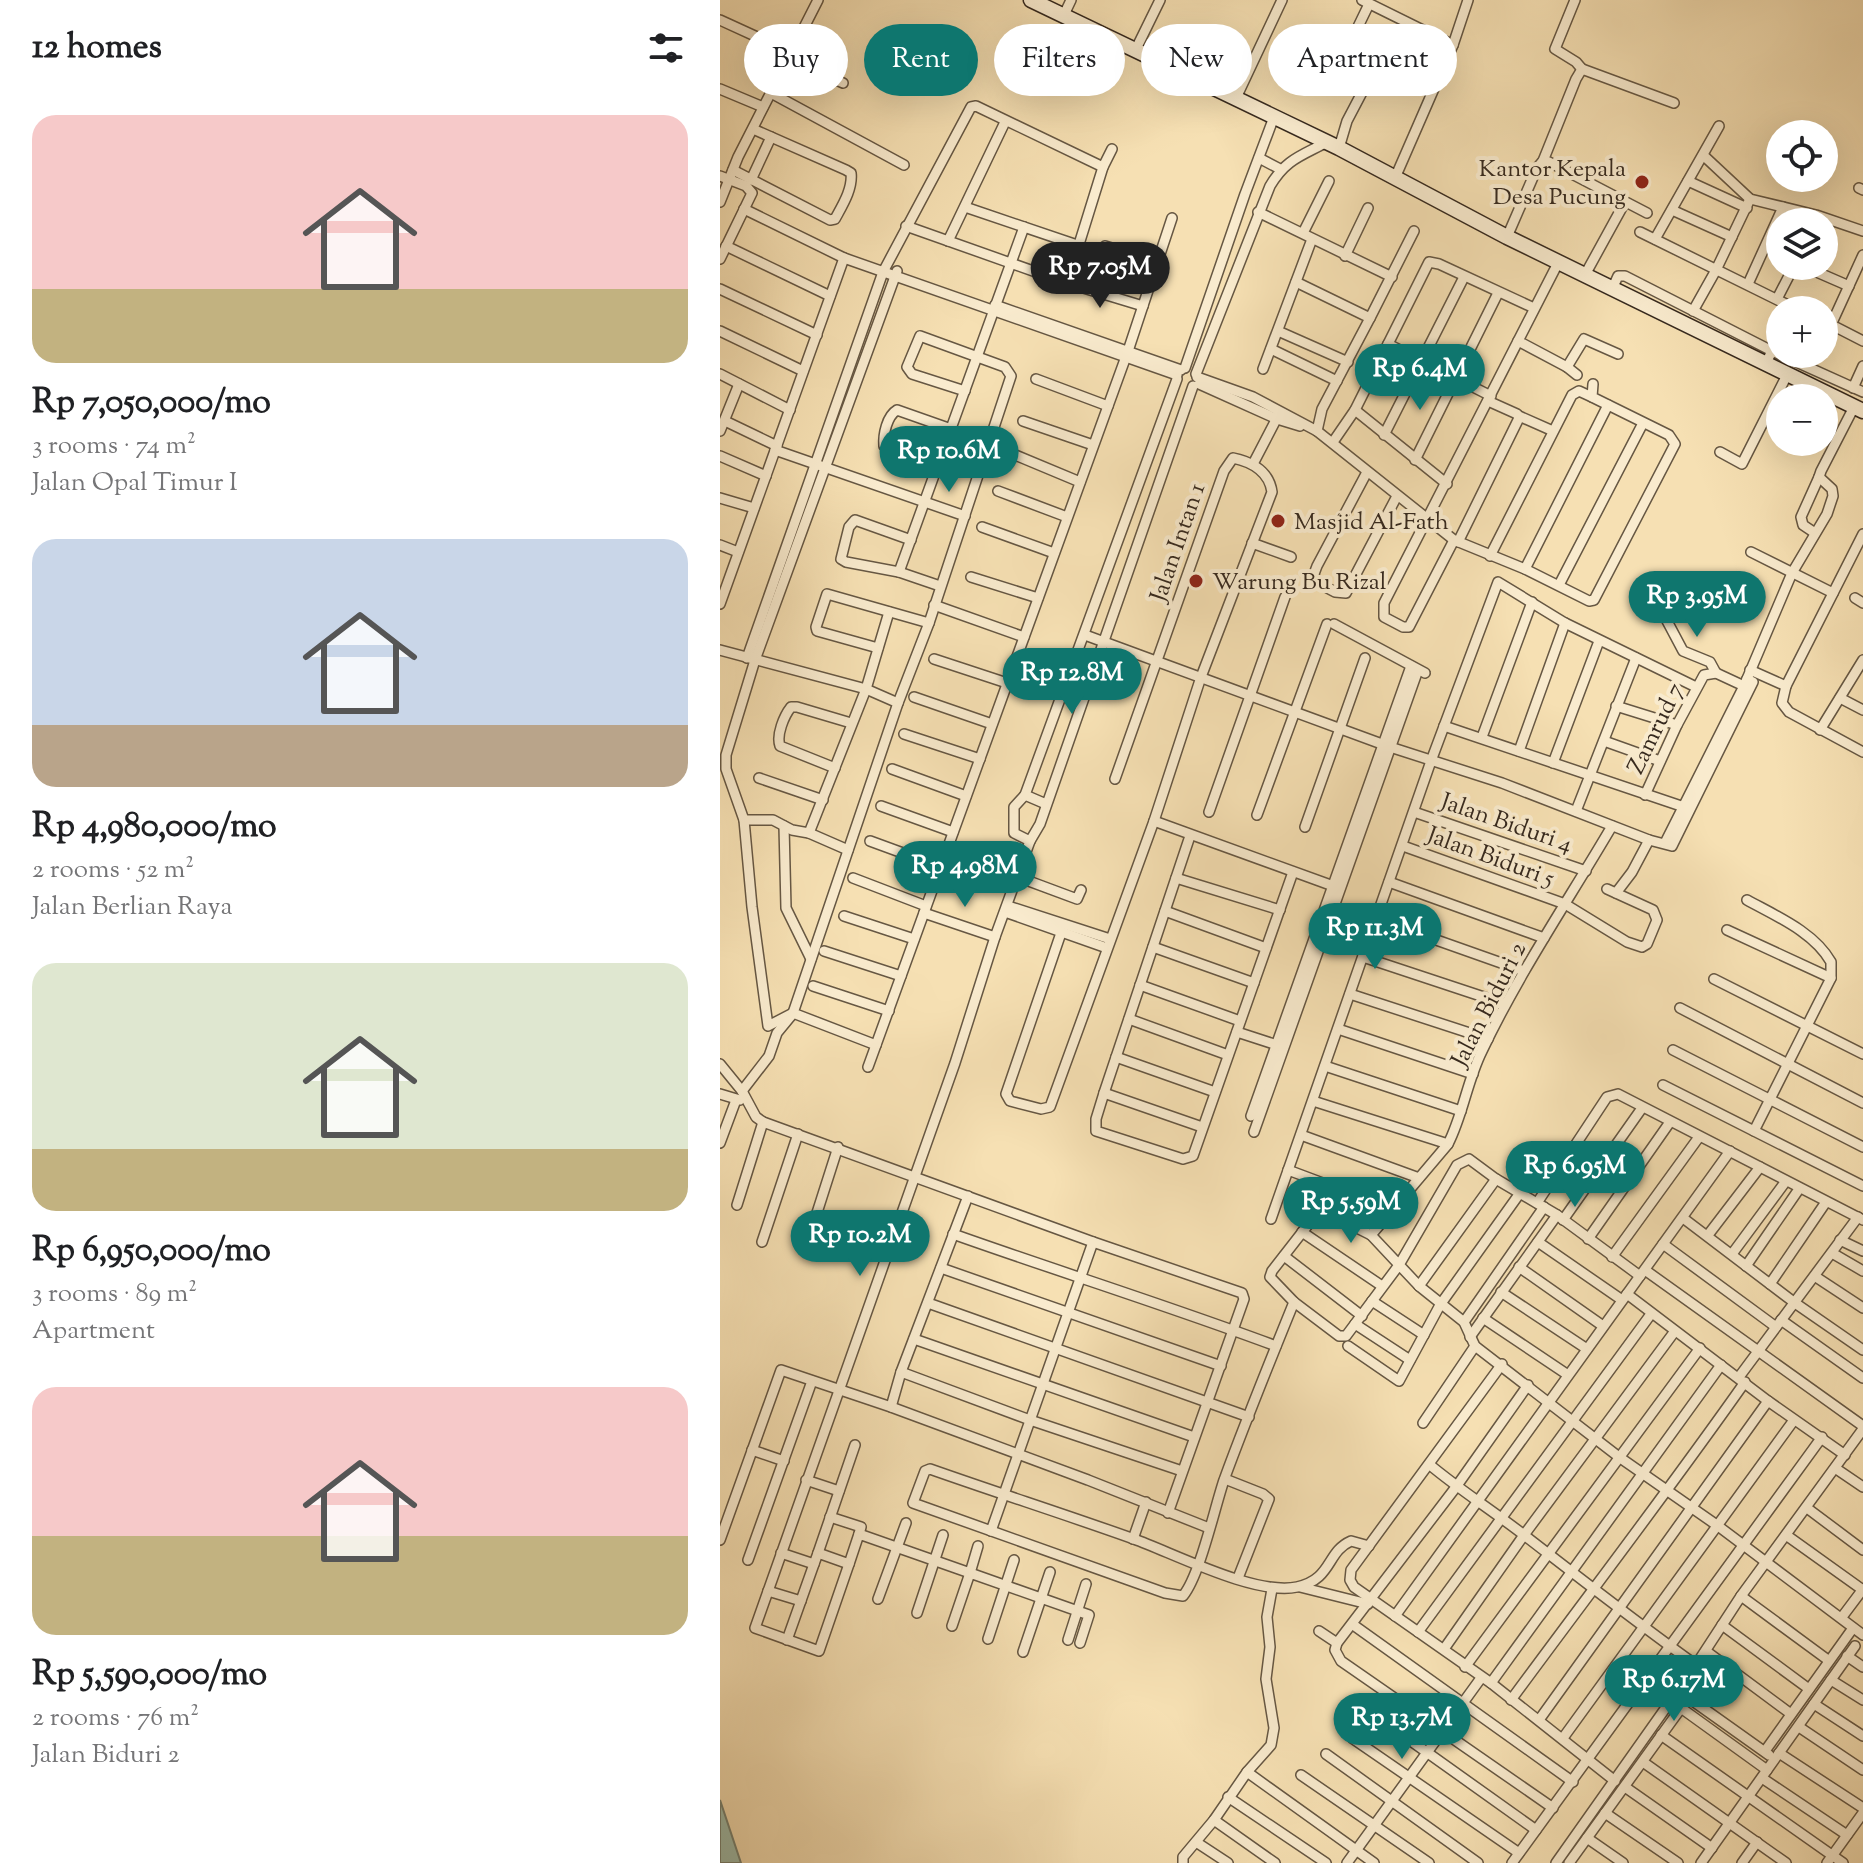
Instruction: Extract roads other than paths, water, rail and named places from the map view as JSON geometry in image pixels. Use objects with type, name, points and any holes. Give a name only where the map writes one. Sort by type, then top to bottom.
[{"type":"street","points":[[807,24],[818,0]]},
{"type":"street","points":[[1031,0],[1333,145],[1507,237],[1766,356]]},
{"type":"street","points":[[1063,17],[1071,0]]},
{"type":"street","points":[[1135,51],[1160,0]]},
{"type":"street","points":[[1236,98],[1282,0]]},
{"type":"street","points":[[1457,33],[1468,0]]},
{"type":"street","points":[[1575,0],[1555,49],[1582,69],[1674,103]]},
{"type":"street","points":[[1361,24],[1372,3],[1412,24]]},
{"type":"street","points":[[720,20],[744,32]]},
{"type":"street","points":[[1507,237],[1582,69]]},
{"type":"street","points":[[720,89],[763,107]]},
{"type":"street","points":[[720,202],[769,96]]},
{"type":"street","points":[[777,96],[904,165]]},
{"type":"street","points":[[830,1517],[861,1527],[819,1651],[755,1628],[837,1390],[955,1063],[995,937],[1030,841],[1040,824],[1102,642],[1258,212],[1280,169],[1291,160],[1333,145],[1360,96]]},
{"type":"street","points":[[1395,178],[1431,96]]},
{"type":"street","points":[[822,467],[884,269],[971,107],[976,106],[1103,167]]},
{"type":"street","points":[[1030,841],[1014,833],[1014,807],[1025,795],[1274,117]]},
{"type":"street","points":[[948,241],[1005,122]]},
{"type":"street","points":[[1655,239],[1719,126]]},
{"type":"street","points":[[720,176],[732,175],[751,180],[824,219],[835,219],[850,189],[851,173],[753,129]]},
{"type":"street","points":[[751,180],[771,137]]},
{"type":"street","points":[[1067,283],[1103,167],[1112,149]]},
{"type":"street","points":[[1704,156],[1748,204]]},
{"type":"street","points":[[1259,158],[1280,169]]},
{"type":"street","points":[[1543,161],[1647,213]]},
{"type":"street","points":[[720,259],[752,193],[732,175]]},
{"type":"street","points":[[1303,233],[1329,181]]},
{"type":"street","points":[[1688,181],[1748,204],[1783,207],[1748,284]]},
{"type":"street","points":[[1245,194],[1263,200]]},
{"type":"street","points":[[1586,273],[1625,202]]},
{"type":"street","points":[[1693,311],[1748,204]]},
{"type":"street","points":[[965,207],[1080,246]]},
{"type":"street","points":[[1345,256],[1368,208]]},
{"type":"street","points":[[744,209],[844,258],[884,269],[1180,373],[1194,370],[1196,380]]},
{"type":"street","points":[[1672,210],[1732,237]]},
{"type":"street","points":[[1258,212],[1392,277]]},
{"type":"street","points":[[868,1067],[1108,406],[1172,218]]},
{"type":"street","points":[[1838,224],[1863,231]]},
{"type":"street","points":[[906,226],[1067,283],[1143,306]]},
{"type":"street","points":[[899,572],[1024,227]]},
{"type":"street","points":[[1316,430],[1322,409],[1414,231]]},
{"type":"street","points":[[1640,232],[1771,296]]},
{"type":"street","points":[[1263,369],[1312,239]]},
{"type":"street","points":[[726,246],[830,296]]},
{"type":"street","points":[[1105,246],[1158,262]]},
{"type":"street","points":[[1838,305],[1863,255]]},
{"type":"street","points":[[720,604],[844,258]]},
{"type":"street","points":[[1519,416],[1409,627],[1389,622],[1384,617],[1384,603],[1559,261]]},
{"type":"street","points":[[1333,442],[1355,410],[1429,262],[1534,308]]},
{"type":"street","points":[[876,1045],[793,1013],[768,1026],[744,820],[726,769],[726,755],[751,659],[896,274]]},
{"type":"street","points":[[1613,287],[1618,276],[1625,276],[1693,311],[1766,355]]},
{"type":"street","points":[[1384,435],[1464,277]]},
{"type":"street","points":[[1835,280],[1849,286]]},
{"type":"street","points":[[1296,282],[1370,318]]},
{"type":"street","points":[[720,289],[817,335]]},
{"type":"street","points":[[1415,460],[1498,293]]},
{"type":"street","points":[[1838,328],[1863,341]]},
{"type":"street","points":[[720,331],[803,371]]},
{"type":"street","points":[[1278,331],[1348,362]]},
{"type":"street","points":[[721,1137],[769,1056],[777,1033],[793,1013],[1011,376],[1005,367],[920,336],[908,362],[912,374],[965,391]]},
{"type":"street","points":[[1567,367],[1584,339],[1618,354]]},
{"type":"street","points":[[1518,341],[1577,375]]},
{"type":"street","points":[[1388,344],[1455,378],[1519,416],[1553,431]]},
{"type":"street","points":[[1271,349],[1337,381]]},
{"type":"street","points":[[1815,533],[1803,525],[1801,517],[1856,407],[1863,366]]},
{"type":"street","points":[[1780,368],[1787,375],[1856,407]]},
{"type":"street","points":[[1799,368],[1859,390]]},
{"type":"street","points":[[1180,373],[1181,386],[1196,380],[1316,430],[1456,541],[1490,556],[1525,569],[1589,601],[1594,600],[1672,454],[1674,441],[1669,435],[1592,397],[1574,392],[1490,556]]},
{"type":"street","points":[[720,374],[790,410]]},
{"type":"street","points":[[1720,452],[1742,464],[1787,375]]},
{"type":"street","points":[[1036,379],[1108,406]]},
{"type":"street","points":[[720,431],[739,384]]},
{"type":"street","points":[[1592,397],[1593,384]]},
{"type":"street","points":[[1525,569],[1608,405]]},
{"type":"street","points":[[1355,410],[1447,484]]},
{"type":"street","points":[[938,465],[884,446],[884,436],[895,411],[951,429]]},
{"type":"street","points":[[1061,933],[1006,1094],[1010,1101],[1041,1109],[1050,1107],[1154,821],[1201,677],[1272,492],[1268,479],[1253,464],[1279,414]]},
{"type":"street","points":[[725,421],[776,448],[822,467],[965,516]]},
{"type":"street","points":[[1023,421],[1093,445]]},
{"type":"street","points":[[1559,585],[1643,423]]},
{"type":"street","points":[[1008,452],[1080,482]]},
{"type":"street","points":[[720,456],[766,476]]},
{"type":"street","name":"Jalan Intan 1","points":[[1157,662],[1224,471],[1233,458],[1253,464]]},
{"type":"street","points":[[1367,472],[1317,566],[1314,574],[1316,582],[1335,592],[1346,593],[1397,496]]},
{"type":"street","points":[[1085,635],[1340,729],[1388,741],[1431,761],[1649,840],[1665,843],[1688,809],[1792,573],[1833,496],[1832,489],[1819,477]]},
{"type":"street","points":[[998,491],[1067,517]]},
{"type":"street","points":[[720,498],[754,508]]},
{"type":"street","points":[[911,540],[858,521],[853,522],[841,559],[899,572],[940,586]]},
{"type":"street","points":[[982,527],[1054,553]]},
{"type":"street","points":[[1863,534],[1786,686],[1783,707],[1863,752]]},
{"type":"street","points":[[1252,543],[1291,557]]},
{"type":"street","points":[[720,545],[738,552]]},
{"type":"street","points":[[1751,552],[1833,593]]},
{"type":"street","points":[[971,577],[1038,598]]},
{"type":"street","points":[[1271,1219],[1431,761],[1498,582],[1565,623],[1696,687]]},
{"type":"street","points":[[878,648],[817,631],[825,598],[831,594],[929,623]]},
{"type":"street","points":[[1209,812],[1285,597]]},
{"type":"street","points":[[1482,737],[1532,602]]},
{"type":"street","points":[[934,605],[1024,637]]},
{"type":"street","points":[[1655,610],[1666,619],[1683,651],[1710,662],[1716,673]]},
{"type":"street","points":[[809,833],[866,689],[889,612]]},
{"type":"street","points":[[1519,751],[1565,623]]},
{"type":"street","points":[[1254,1132],[1270,1077],[1364,807],[1418,670],[1331,624],[1257,815]]},
{"type":"street","points":[[1553,763],[1599,641]]},
{"type":"street","points":[[720,650],[866,689],[898,703]]},
{"type":"street","points":[[1305,827],[1365,658]]},
{"type":"street","points":[[1576,811],[1636,658]]},
{"type":"street","points":[[934,659],[1007,683]]},
{"type":"street","points":[[1015,662],[1056,682],[1066,679],[1087,686]]},
{"type":"street","points":[[1115,779],[1157,662]]},
{"type":"street","points":[[1820,730],[1862,663]]},
{"type":"street","name":"Zamrud 7","points":[[1645,795],[1704,675],[1716,673],[1786,686]]},
{"type":"street","points":[[914,697],[992,724]]},
{"type":"street","points":[[1840,698],[1863,710]]},
{"type":"street","points":[[1616,706],[1677,725]]},
{"type":"street","points":[[835,768],[780,746],[777,740],[786,712],[791,707],[797,707],[851,723]]},
{"type":"street","points":[[1444,726],[1688,809]]},
{"type":"street","points":[[904,734],[980,759]]},
{"type":"street","points":[[1604,741],[1660,761]]},
{"type":"street","points":[[892,769],[966,796]]},
{"type":"street","points":[[759,778],[823,800]]},
{"type":"street","points":[[1025,795],[1046,804]]},
{"type":"street","points":[[881,806],[953,832]]},
{"type":"street","name":"Jalan Biduri 4","points":[[1414,812],[1586,871]]},
{"type":"street","points":[[744,820],[773,820],[848,850]]},
{"type":"street","points":[[1154,821],[1336,887]]},
{"type":"street","points":[[784,826],[786,908],[811,959]]},
{"type":"street","name":"Jalan Biduri 2","points":[[1371,1235],[1448,1144],[1473,1074],[1505,1004],[1612,826]]},
{"type":"street","points":[[1190,836],[1104,1093],[1096,1119],[1096,1131],[1183,1159],[1193,1156],[1293,872]]},
{"type":"street","name":"Jalan Biduri 5","points":[[1403,846],[1565,904],[1627,942],[1642,947],[1651,935],[1656,914],[1612,891],[1632,872],[1649,840]]},
{"type":"street","points":[[870,841],[941,867]]},
{"type":"street","points":[[1018,877],[1077,899],[1081,890]]},
{"type":"street","points":[[853,878],[995,937]]},
{"type":"street","points":[[1176,878],[1280,910]]},
{"type":"street","points":[[1389,882],[1544,938]]},
{"type":"street","points":[[1747,900],[1808,938],[1831,962],[1831,978],[1754,1131]]},
{"type":"street","points":[[1007,909],[1108,944]]},
{"type":"street","points":[[1007,909],[1061,933],[1108,944]]},
{"type":"street","points":[[1165,911],[1266,948]]},
{"type":"street","points":[[844,916],[914,939]]},
{"type":"street","points":[[1377,919],[1524,971]]},
{"type":"street","points":[[1727,930],[1831,978]]},
{"type":"street","points":[[1153,947],[1254,983]]},
{"type":"street","points":[[824,951],[901,976]]},
{"type":"street","points":[[1363,957],[1505,1004]]},
{"type":"street","points":[[1714,979],[1863,1054]]},
{"type":"street","points":[[1251,1116],[1270,1077],[1277,1045],[1303,981]]},
{"type":"street","points":[[1140,985],[1240,1021]]},
{"type":"street","points":[[813,986],[889,1011]]},
{"type":"street","points":[[1350,994],[1488,1039]]},
{"type":"street","points":[[1680,1008],[1863,1103]]},
{"type":"street","points":[[1129,1019],[1228,1055]]},
{"type":"street","points":[[1338,1029],[1473,1074]]},
{"type":"street","points":[[1237,1032],[1277,1045]]},
{"type":"street","points":[[1673,1050],[1863,1147]]},
{"type":"street","points":[[1116,1057],[1215,1092]]},
{"type":"street","points":[[720,1064],[756,1117],[763,1122],[1242,1293],[1244,1299],[1168,1513]]},
{"type":"street","points":[[1325,1066],[1461,1111]]},
{"type":"street","points":[[1663,1085],[1863,1186]]},
{"type":"street","points":[[1104,1093],[1202,1127]]},
{"type":"street","points":[[720,1094],[742,1098]]},
{"type":"street","points":[[1464,1322],[1531,1227],[1541,1205],[1607,1097],[1618,1094],[1860,1219],[1840,1240],[1816,1277],[1757,1351],[1742,1380],[1668,1490],[1511,1700]]},
{"type":"street","points":[[1313,1101],[1448,1144]]},
{"type":"street","points":[[1423,1423],[1501,1292],[1642,1108]]},
{"type":"street","points":[[737,1205],[763,1122]]},
{"type":"street","points":[[1588,1239],[1670,1122]]},
{"type":"street","points":[[762,1242],[798,1134]]},
{"type":"street","points":[[1301,1135],[1419,1178]]},
{"type":"street","points":[[1612,1257],[1699,1137]]},
{"type":"street","points":[[807,1244],[838,1147]]},
{"type":"street","points":[[1395,1616],[1730,1151]]},
{"type":"street","points":[[1556,1863],[1706,1651],[1741,1596],[1765,1564],[1786,1535],[1807,1508],[1835,1468],[1860,1441],[1863,1428],[1757,1351],[1642,1273],[1612,1257],[1541,1205],[1496,1179],[1473,1160],[1465,1159],[1457,1165],[1399,1265],[1346,1336],[1339,1336],[1294,1302],[1270,1277],[1318,1212],[1323,1211],[1371,1235],[1399,1265],[1419,1286],[1464,1322],[1472,1341],[1619,1457],[1718,1526],[1765,1564],[1863,1635]]},
{"type":"street","points":[[1708,1235],[1760,1167]]},
{"type":"street","points":[[1288,1170],[1392,1209]]},
{"type":"street","points":[[1419,1286],[1496,1179]]},
{"type":"street","points":[[1732,1254],[1786,1181]]},
{"type":"street","points":[[1746,1266],[1799,1189]]},
{"type":"street","points":[[1348,1346],[1399,1381],[1440,1305],[1520,1193]]},
{"type":"street","points":[[891,1407],[901,1372],[968,1196]]},
{"type":"street","points":[[1770,1284],[1826,1202]]},
{"type":"street","points":[[1683,1218],[1863,1350]]},
{"type":"street","points":[[1531,1227],[1540,1238],[1700,1348],[1845,1455]]},
{"type":"street","points":[[1302,1232],[1382,1286]]},
{"type":"street","points":[[953,1234],[1276,1346]]},
{"type":"street","points":[[1840,1240],[1863,1251]]},
{"type":"street","points":[[991,1531],[1093,1242]]},
{"type":"street","points":[[1663,1244],[1863,1378]]},
{"type":"street","points":[[1832,1253],[1863,1271]]},
{"type":"street","points":[[1284,1256],[1410,1360]]},
{"type":"street","points":[[1519,1267],[1603,1326]]},
{"type":"street","points":[[941,1268],[1221,1366]]},
{"type":"street","points":[[1816,1277],[1863,1308]]},
{"type":"street","points":[[1501,1292],[1587,1349]]},
{"type":"street","points":[[1372,1301],[1424,1335]]},
{"type":"street","points":[[1294,1302],[1225,1479],[1197,1563],[1183,1596],[1165,1593],[913,1503],[927,1469],[1133,1539],[1197,1563],[1238,1578],[1272,1589],[1300,1587],[1370,1602]]},
{"type":"street","points":[[928,1303],[1249,1417]]},
{"type":"street","points":[[1418,1632],[1651,1314]]},
{"type":"street","points":[[1483,1318],[1568,1375]]},
{"type":"street","points":[[1444,1649],[1675,1331]]},
{"type":"street","points":[[914,1339],[1194,1437]]},
{"type":"street","points":[[1465,1667],[1700,1348]]},
{"type":"street","points":[[1502,1364],[1349,1575],[1352,1585],[1370,1602],[1491,1683],[1615,1781]]},
{"type":"street","points":[[1491,1683],[1721,1365]]},
{"type":"street","points":[[720,1540],[781,1370],[891,1407],[1209,1528]]},
{"type":"street","points":[[901,1372],[1030,1420],[1182,1471]]},
{"type":"street","points":[[748,1560],[812,1381]]},
{"type":"street","points":[[1528,1385],[1456,1487],[1337,1643],[1335,1650],[1341,1661],[1553,1808]]},
{"type":"street","points":[[1539,1720],[1768,1401]]},
{"type":"street","points":[[1563,1738],[1794,1420]]},
{"type":"street","points":[[1512,1863],[1822,1437]]},
{"type":"street","points":[[787,1640],[855,1445]]},
{"type":"street","points":[[752,1450],[784,1461]]},
{"type":"street","points":[[1430,1465],[1476,1503],[1524,1535],[1696,1665]]},
{"type":"street","points":[[1835,1468],[1863,1487]]},
{"type":"street","points":[[1225,1479],[1269,1499],[1238,1578]]},
{"type":"street","points":[[806,1480],[839,1491]]},
{"type":"street","points":[[1133,1539],[1146,1502]]},
{"type":"street","points":[[1807,1508],[1863,1550]]},
{"type":"street","points":[[878,1599],[906,1523]]},
{"type":"street","points":[[859,1534],[1089,1615],[1080,1643]]},
{"type":"street","points":[[917,1613],[943,1535]]},
{"type":"street","points":[[1786,1535],[1863,1589],[1842,1617]]},
{"type":"street","points":[[1300,1587],[1324,1574],[1343,1544],[1351,1541],[1369,1546]]},
{"type":"street","points":[[952,1626],[978,1546]]},
{"type":"street","points":[[781,1553],[814,1564]]},
{"type":"street","points":[[818,1553],[849,1564]]},
{"type":"street","points":[[988,1639],[1014,1560]]},
{"type":"street","points":[[1023,1652],[1050,1572]]},
{"type":"street","points":[[1068,1640],[1086,1584]]},
{"type":"street","points":[[1183,1863],[1183,1857],[1214,1820],[1247,1772],[1264,1756],[1273,1738],[1272,1702],[1266,1679],[1270,1647],[1267,1617],[1272,1589]]},
{"type":"street","points":[[768,1591],[801,1601]]},
{"type":"street","points":[[1741,1596],[1828,1660]]},
{"type":"street","points":[[1352,1624],[1573,1782]]},
{"type":"street","points":[[1722,1625],[1809,1689]]},
{"type":"street","points":[[1765,1751],[1853,1628]]},
{"type":"street","points":[[1319,1631],[1337,1643]]},
{"type":"street","points":[[1701,1863],[1847,1656],[1859,1649],[1844,1639]]},
{"type":"street","points":[[1706,1651],[1791,1714]]},
{"type":"street","points":[[1847,1656],[1863,1667]]},
{"type":"street","points":[[1347,1863],[1481,1678]]},
{"type":"street","points":[[1831,1680],[1863,1700]]},
{"type":"street","points":[[1677,1690],[1765,1751],[1863,1810],[1829,1859]]},
{"type":"street","points":[[1572,1862],[1689,1697]]},
{"type":"street","points":[[1814,1704],[1863,1736]]},
{"type":"street","points":[[1681,1708],[1765,1774],[1850,1832],[1863,1836]]},
{"type":"street","points":[[1369,1711],[1536,1830]]},
{"type":"street","points":[[1799,1727],[1863,1770]]},
{"type":"street","points":[[1661,1735],[1829,1859],[1843,1863]]},
{"type":"street","points":[[1352,1738],[1519,1853]]},
{"type":"street","points":[[1326,1754],[1478,1863]]},
{"type":"street","points":[[1643,1762],[1781,1861]]},
{"type":"street","points":[[1247,1772],[1374,1863]]},
{"type":"street","points":[[1301,1775],[1429,1863]]},
{"type":"street","points":[[1625,1787],[1712,1848]]},
{"type":"street","points":[[1228,1797],[1326,1863]]},
{"type":"street","points":[[1605,1813],[1678,1863]]},
{"type":"street","points":[[1214,1820],[1275,1863]]},
{"type":"street","points":[[1587,1838],[1623,1863]]},
{"type":"street","points":[[1196,1842],[1228,1863]]},
{"type":"street","points":[[1742,1863],[1757,1842]]},
{"type":"place","name":"Kantor Kepala Desa Pucung","points":[[1642,182]]},
{"type":"place","name":"Masjid Al-Fath","points":[[1278,521]]},
{"type":"place","name":"Warung Bu Rizal","points":[[1196,581]]}]
